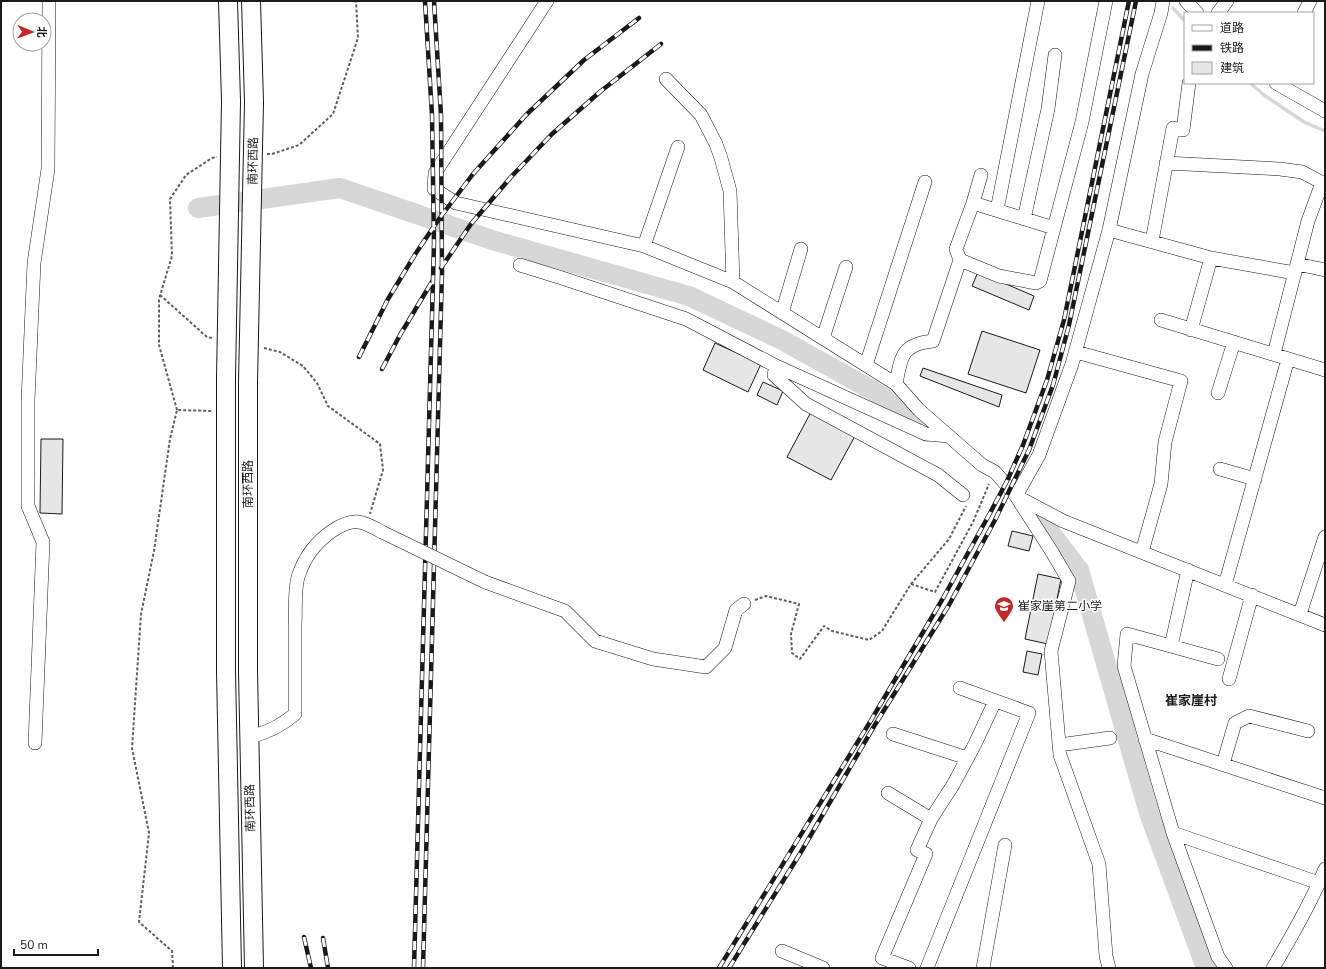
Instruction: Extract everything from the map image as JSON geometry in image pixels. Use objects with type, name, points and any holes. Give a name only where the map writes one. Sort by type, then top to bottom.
[{"type":"highway","name":"南环西路","points":[[228,1],[231,101],[226,378],[226,671],[232,968]]},
{"type":"highway","name":"南环西路","points":[[251,1],[254,102],[248,382],[248,671],[254,968]]},
{"type":"street","points":[[35,743],[43,542],[28,506],[28,400],[34,263],[48,169],[49,1]]},
{"type":"street","points":[[547,1],[435,173],[434,189],[456,203],[644,246],[733,282],[896,384],[919,410],[982,465],[995,472],[1016,496],[1069,581],[1051,651],[1060,755],[1099,864],[1106,956],[1109,968]]},
{"type":"street","points":[[997,210],[1038,1]]},
{"type":"street","points":[[960,260],[999,276],[1036,283],[1040,281],[1082,122],[1106,1]]},
{"type":"street","points":[[1016,496],[1039,455],[1076,352],[1110,230],[1142,74],[1161,13],[1163,1]]},
{"type":"street","points":[[1186,1],[1196,12]]},
{"type":"street","points":[[1219,12],[1227,1]]},
{"type":"street","points":[[1304,12],[1310,1]]},
{"type":"street","points":[[1024,219],[1048,109],[1055,55]]},
{"type":"street","points":[[666,79],[701,115],[721,158],[730,191],[733,282]]},
{"type":"street","points":[[1152,241],[1173,128],[1183,130],[1189,84]]},
{"type":"street","points":[[1278,84],[1325,111]]},
{"type":"street","points":[[644,246],[678,147]]},
{"type":"street","points":[[1166,163],[1280,169],[1302,172],[1323,183],[1308,221],[1274,354]]},
{"type":"street","points":[[896,384],[900,363],[908,348],[920,342],[934,341],[960,260],[956,249],[973,203],[981,175]]},
{"type":"street","points":[[866,365],[925,182]]},
{"type":"street","points":[[973,203],[1054,228]]},
{"type":"street","points":[[1110,230],[1211,258],[1296,269],[1325,270]]},
{"type":"street","points":[[782,313],[801,249]]},
{"type":"street","points":[[1191,330],[1211,258]]},
{"type":"street","points":[[520,265],[686,319],[776,366],[926,434],[949,436]]},
{"type":"street","points":[[823,338],[846,267]]},
{"type":"street","points":[[1161,320],[1325,370]]},
{"type":"street","points":[[1218,393],[1234,342]]},
{"type":"street","points":[[1076,352],[1181,381],[1166,442],[1161,484],[1142,552]]},
{"type":"street","points":[[1225,585],[1288,359]]},
{"type":"street","points":[[776,366],[774,375],[806,404],[938,475],[963,496]]},
{"type":"street","points":[[1220,469],[1255,479]]},
{"type":"street","points":[[1016,496],[1063,521],[1325,625]]},
{"type":"street","points":[[249,737],[267,733],[275,729],[295,714],[296,588],[302,567],[307,557],[320,540],[338,527],[348,523],[358,521],[367,523],[382,532],[485,582],[565,611],[595,641],[653,659],[706,668],[725,648],[736,610],[744,604]]},
{"type":"street","points":[[1300,614],[1325,537]]},
{"type":"street","points":[[1171,646],[1188,570]]},
{"type":"street","points":[[1229,679],[1252,595]]},
{"type":"street","points":[[1218,659],[1127,634],[1124,666],[1145,739],[1173,833],[1218,957],[1226,968]]},
{"type":"street","points":[[927,968],[1029,713],[960,688]]},
{"type":"street","points":[[909,968],[882,958],[926,854],[917,850],[931,819],[968,758],[995,701]]},
{"type":"street","points":[[1223,764],[1235,723],[1249,716],[1308,730]]},
{"type":"street","points":[[894,734],[968,758]]},
{"type":"street","points":[[1059,745],[1110,738]]},
{"type":"street","points":[[1145,739],[1325,798]]},
{"type":"street","points":[[888,793],[931,819]]},
{"type":"street","points":[[1173,833],[1319,883]]},
{"type":"street","points":[[983,968],[1005,845]]},
{"type":"street","points":[[1273,968],[1292,936],[1325,869]]},
{"type":"street","points":[[782,951],[823,968]]},
{"type":"path","points":[[160,294],[208,338],[215,339]]},
{"type":"path","points":[[258,347],[280,352],[304,366],[317,384],[328,406],[380,444],[383,470],[367,523]]},
{"type":"path","points":[[173,968],[172,951],[139,922],[149,833],[132,748],[141,614],[154,551],[170,440],[177,410],[226,412]]},
{"type":"path","points":[[911,584],[935,592],[973,522],[995,472]]},
{"type":"path","points":[[744,604],[766,596],[799,604],[791,634],[792,653],[800,658],[824,626],[832,631],[869,640],[882,631],[911,584],[949,538],[968,502],[963,496]]},
{"type":"building","points":[[978,272],[1034,296],[1029,310],[972,286]]},
{"type":"building","points":[[982,331],[1040,350],[1026,393],[968,374]]},
{"type":"building","points":[[715,343],[761,364],[748,392],[703,370]]},
{"type":"building","points":[[923,368],[1002,395],[999,407],[920,376]]},
{"type":"building","points":[[763,382],[783,391],[777,405],[757,395]]},
{"type":"building","points":[[811,412],[855,436],[831,480],[787,457]]},
{"type":"building","points":[[41,439],[63,439],[62,514],[40,513]]},
{"type":"building","points":[[1012,531],[1033,536],[1029,551],[1008,546]]},
{"type":"building","points":[[1038,574],[1061,579],[1048,644],[1025,639]]},
{"type":"building","points":[[1027,651],[1042,654],[1038,675],[1023,672]]},
{"type":"waterway","points":[[1173,8],[1184,20]]},
{"type":"waterway","points":[[1251,84],[1264,95],[1304,122],[1325,131]]},
{"type":"waterway","points":[[198,208],[340,188],[492,240],[689,296],[782,340],[888,399],[927,432]]},
{"type":"waterway","points":[[1040,519],[1079,570],[1149,813],[1206,968]]},
{"type":"railway","points":[[414,968],[434,243],[432,115],[425,1]]},
{"type":"railway","points":[[423,968],[442,272],[441,115],[434,1]]},
{"type":"railway","points":[[719,968],[870,722],[942,600],[1007,481],[1023,445],[1047,380],[1064,320],[1129,1]]},
{"type":"railway","points":[[729,968],[801,852],[873,728],[949,605],[995,520],[1029,450],[1053,385],[1069,325],[1136,1]]},
{"type":"railway","points":[[359,357],[388,299],[416,253],[439,219],[473,174],[526,115],[584,60],[639,18]]},
{"type":"railway","points":[[441,268],[471,224],[511,177],[552,134],[601,91],[661,44]]},
{"type":"railway","points":[[382,369],[400,335],[433,280]]},
{"type":"railway","points":[[304,937],[311,968]]},
{"type":"railway","points":[[323,938],[328,968]]},
{"type":"place","name":"崔家崖第二小学","points":[[1004,623]]},
{"type":"district","name":"崔家崖村","points":[[1191,701]]}]
